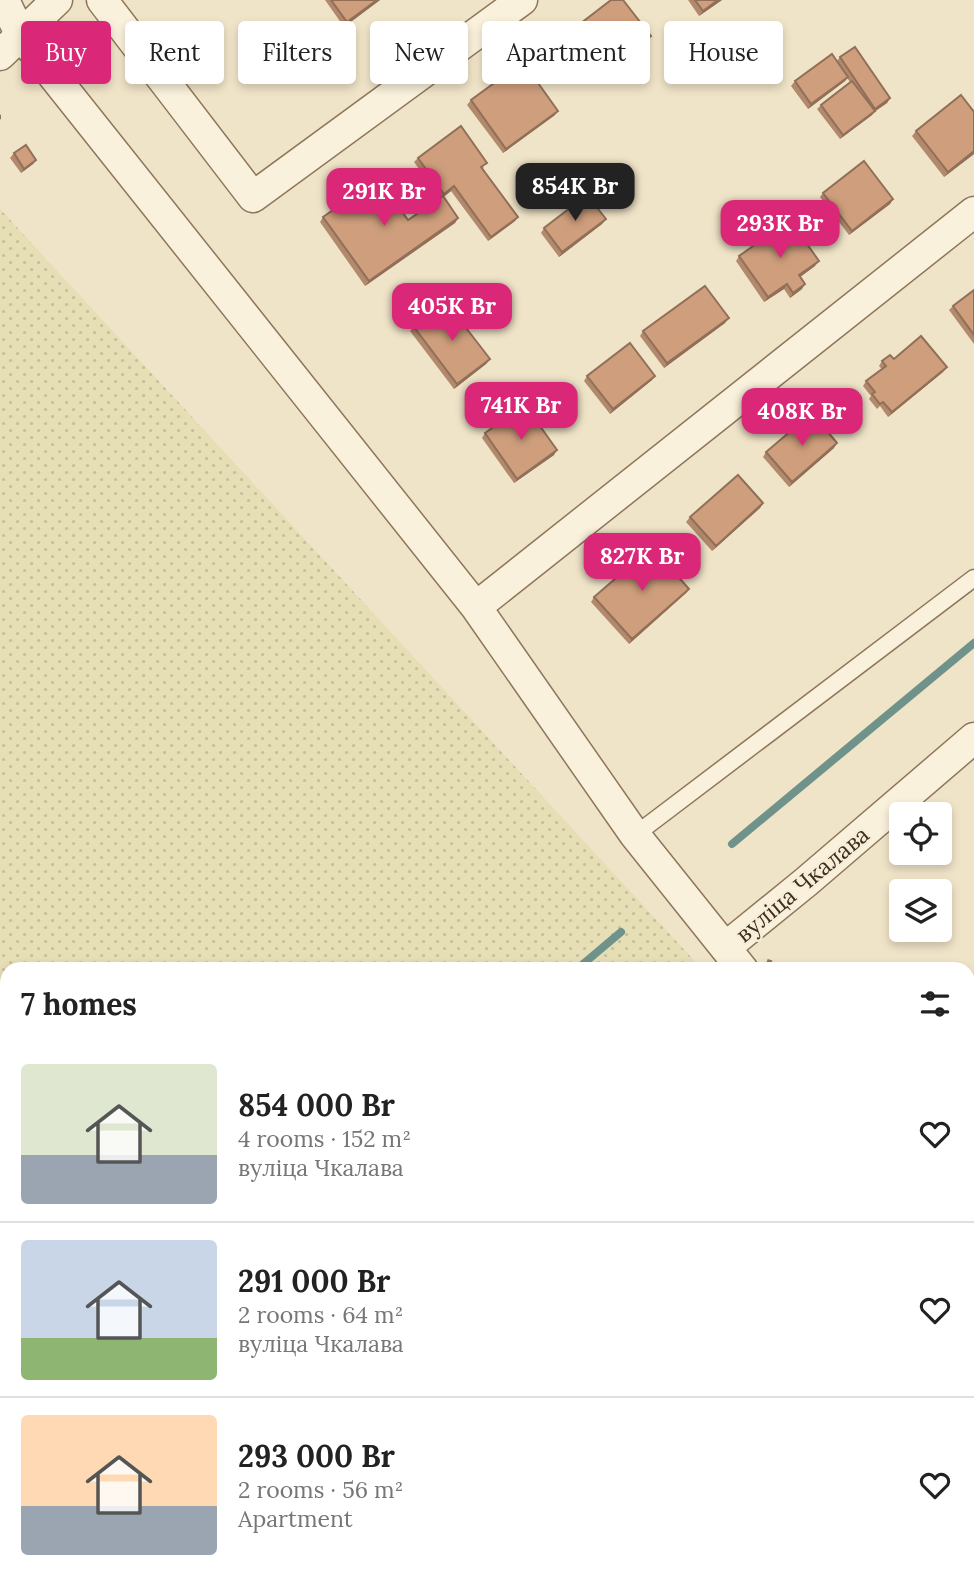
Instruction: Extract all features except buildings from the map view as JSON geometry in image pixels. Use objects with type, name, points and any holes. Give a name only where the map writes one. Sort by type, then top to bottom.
[{"type":"street","points":[[4,0],[10,44],[475,607],[635,835],[734,958]]},
{"type":"street","points":[[10,44],[57,0]]},
{"type":"street","points":[[102,0],[253,197],[522,0]]},
{"type":"street","points":[[475,607],[974,212]]},
{"type":"street","name":"вуліца Чкалава","points":[[734,958],[806,882],[974,738]]},
{"type":"lane","points":[[635,835],[974,578]]},
{"type":"shaded area","points":[[0,209],[696,962],[0,962]]},
{"type":"waterway","points":[[732,844],[974,643]]},
{"type":"waterway","points":[[585,962],[621,932]]}]
